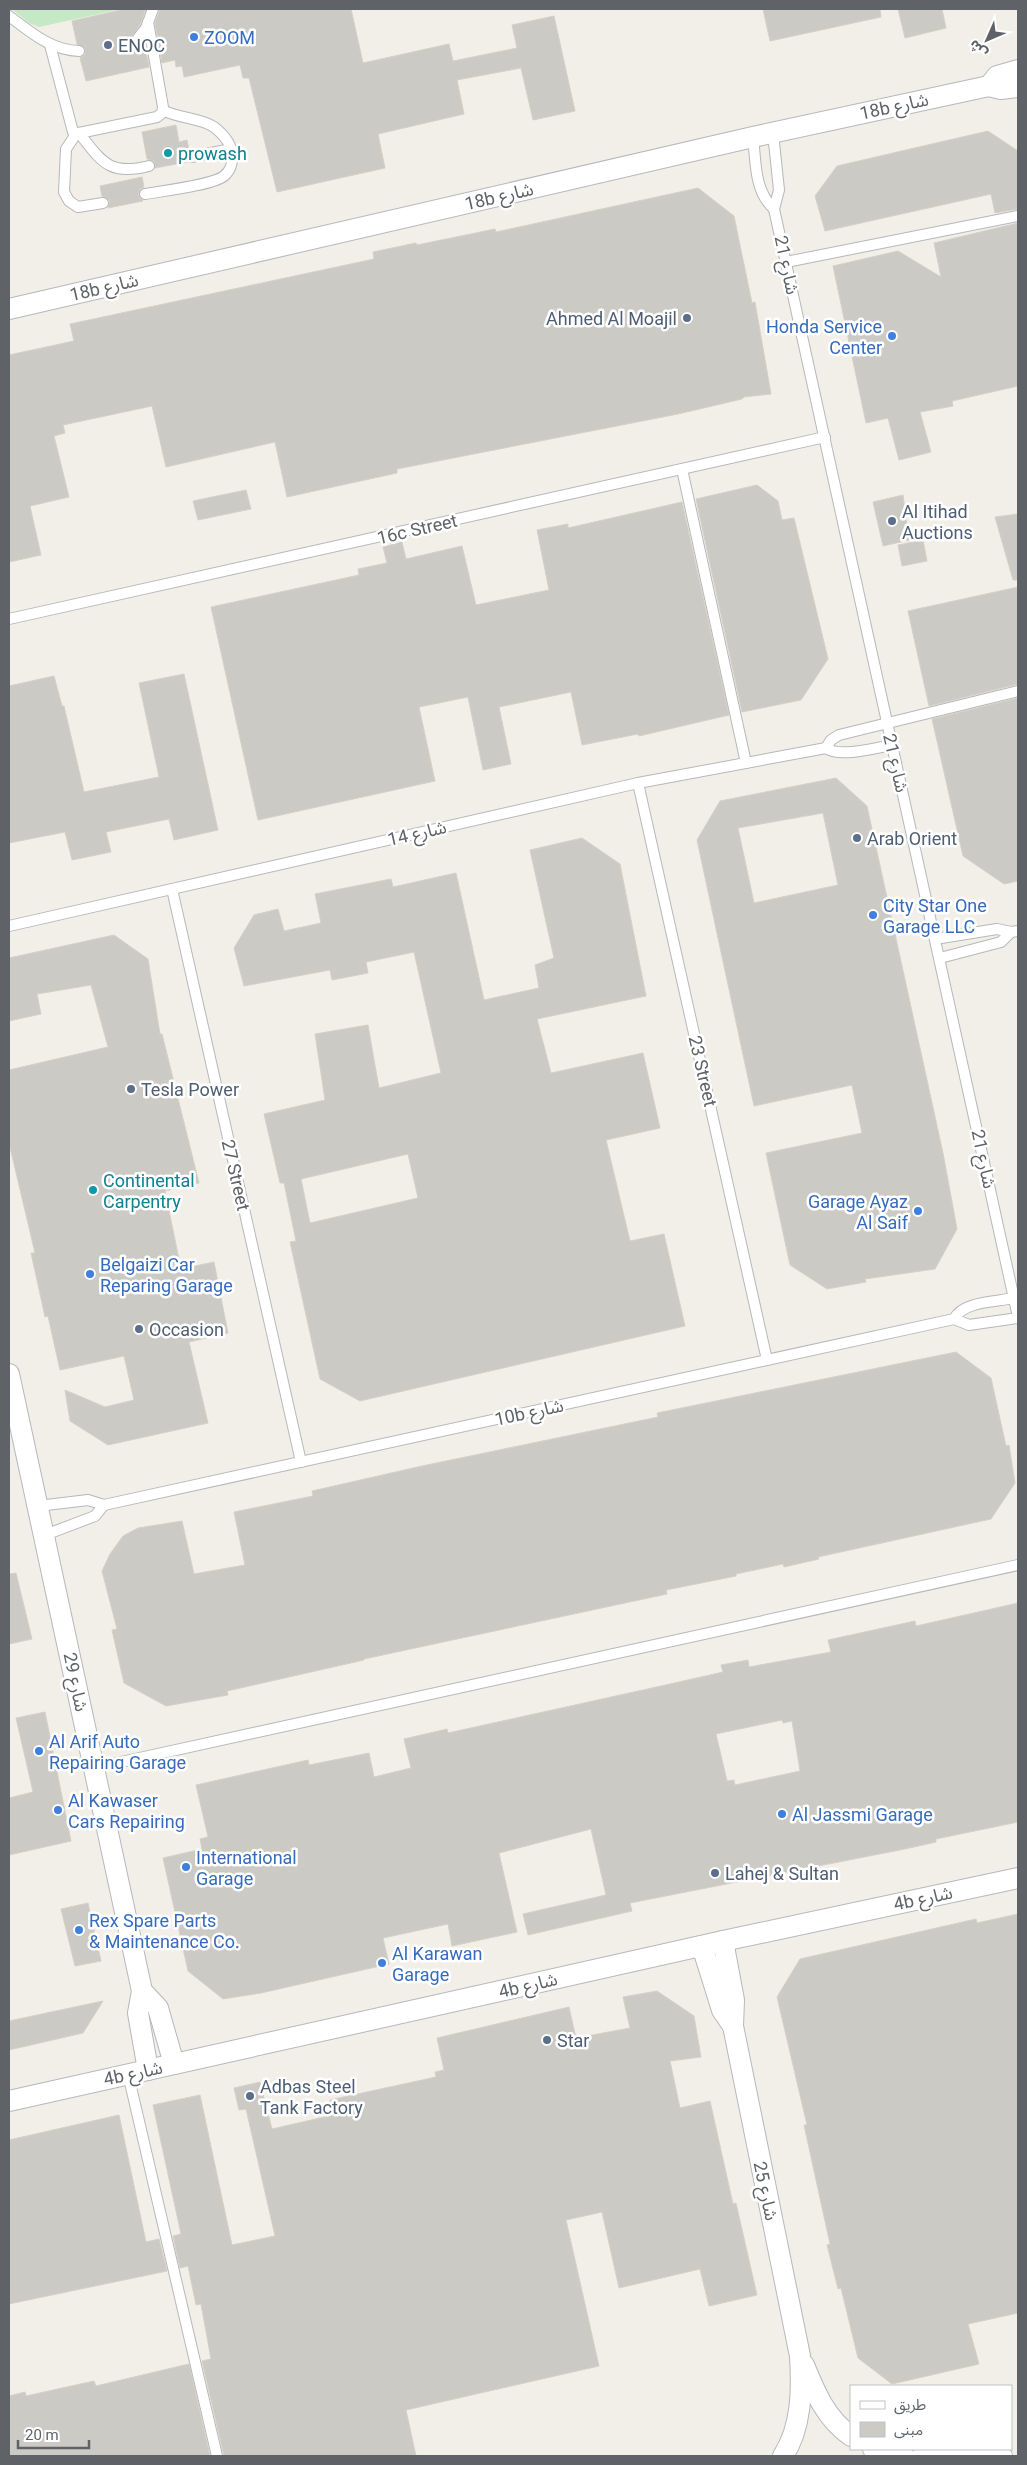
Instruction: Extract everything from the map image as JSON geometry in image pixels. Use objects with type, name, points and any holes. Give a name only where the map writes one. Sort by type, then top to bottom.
[{"type":"street","name":"18b شارع","points":[[989,86],[997,76],[1018,70]]},
{"type":"street","name":"18b شارع","points":[[9,310],[753,137],[989,86],[1001,89],[1018,86]]},
{"type":"street","name":"شارع 29","points":[[9,1374],[142,1991],[138,2013],[138,2072]]},
{"type":"street","name":"4b شارع","points":[[9,2101],[723,1941],[1018,1878]]},
{"type":"street","name":"شارع 25","points":[[723,1941],[734,2000],[733,2026],[800,2356],[800,2392],[797,2421],[783,2456]]},
{"type":"street","name":"شارع 25","points":[[702,1946],[722,2010],[733,2026]]},
{"type":"street","name":"شارع 29","points":[[142,1991],[158,2008],[174,2064]]},
{"type":"street","name":"شارع 25","points":[[800,2356],[821,2403],[831,2418],[850,2435]]},
{"type":"street","points":[[877,2450],[904,2456]]},
{"type":"street","points":[[922,2456],[956,2453],[1002,2456]]},
{"type":"lane","points":[[138,38],[148,22],[153,9]]},
{"type":"lane","points":[[9,16],[50,45],[60,50],[79,51]]},
{"type":"lane","points":[[148,22],[163,110]]},
{"type":"lane","points":[[50,45],[70,127],[78,133],[99,158],[114,169],[132,170],[149,166]]},
{"type":"lane","points":[[103,203],[78,207],[66,197],[64,192],[66,150],[78,133],[157,117],[163,110]]},
{"type":"lane","points":[[145,194],[216,181],[224,177],[232,162],[231,148],[222,134],[213,127],[203,122],[172,115],[163,110]]},
{"type":"lane","name":"شارع 21","points":[[773,133],[779,190],[774,209],[1018,1318]]},
{"type":"lane","name":"شارع 21","points":[[753,137],[759,186],[764,198],[774,209]]},
{"type":"lane","points":[[191,157],[231,148]]},
{"type":"lane","points":[[786,262],[1018,216]]},
{"type":"lane","name":"16c Street","points":[[9,620],[824,437]]},
{"type":"lane","points":[[682,469],[746,763]]},
{"type":"lane","name":"شارع 14","points":[[826,748],[831,740],[839,735],[1018,691]]},
{"type":"lane","name":"شارع 14","points":[[9,926],[638,783],[826,748],[833,752],[842,753],[892,745]]},
{"type":"lane","name":"23 Street","points":[[638,783],[767,1360]]},
{"type":"lane","name":"27 Street","points":[[172,889],[300,1462]]},
{"type":"lane","points":[[936,939],[998,929],[1015,931]]},
{"type":"lane","points":[[940,958],[1001,942],[1015,931]]},
{"type":"lane","name":"10b شارع","points":[[954,1319],[959,1312],[967,1307],[1014,1298]]},
{"type":"lane","name":"10b شارع","points":[[38,1506],[88,1500],[104,1505],[954,1319],[969,1325],[1018,1318]]},
{"type":"lane","name":"10b شارع","points":[[45,1535],[95,1516],[104,1505]]},
{"type":"lane","points":[[94,1768],[1018,1565]]},
{"type":"lane","points":[[138,2072],[217,2456]]},
{"type":"green space","points":[[12,9],[121,9],[39,27],[29,23]]},
{"type":"building","name":"ENOC","points":[[125,9],[146,9],[140,25],[131,37],[136,45],[144,41],[149,67],[86,81],[80,58],[85,55],[85,49],[77,44],[72,21]]},
{"type":"building","points":[[160,9],[351,9],[363,63],[449,44],[453,61],[517,48],[512,25],[554,16],[575,111],[533,120],[521,68],[457,80],[464,114],[378,134],[385,168],[277,192],[249,78],[243,78],[240,65],[184,77],[182,66],[176,67],[175,60],[162,63],[155,23]]},
{"type":"building","points":[[763,9],[880,9],[881,17],[770,41]]},
{"type":"building","points":[[898,9],[942,9],[946,28],[905,38]]},
{"type":"building","points":[[176,125],[179,142],[187,140],[189,150],[184,155],[187,162],[155,168],[154,161],[147,159],[142,132]]},
{"type":"building","points":[[988,131],[1018,151],[1018,209],[995,213],[991,194],[825,231],[815,196],[837,166]]},
{"type":"building","points":[[142,177],[144,187],[140,189],[138,195],[143,201],[108,208],[110,201],[102,196],[100,186]]},
{"type":"building","points":[[698,188],[734,216],[752,303],[755,302],[771,394],[744,397],[678,414],[397,469],[397,473],[287,497],[275,442],[166,467],[152,406],[63,425],[65,433],[54,436],[69,497],[30,506],[41,555],[9,562],[9,355],[74,341],[70,324],[374,259],[373,252],[495,229],[496,232]]},
{"type":"building","points":[[1018,223],[1018,386],[952,401],[953,406],[920,412],[931,452],[899,460],[888,418],[866,423],[833,266],[898,251],[941,277],[934,243]]},
{"type":"building","points":[[757,485],[778,501],[782,520],[794,518],[828,659],[801,700],[742,712],[696,499]]},
{"type":"building","points":[[246,490],[251,509],[198,520],[193,501]]},
{"type":"building","name":"Al Itihad Auctions","points":[[903,495],[909,540],[883,546],[873,502]]},
{"type":"building","points":[[682,502],[729,715],[639,736],[638,734],[582,745],[571,692],[499,707],[511,764],[483,770],[468,697],[419,707],[435,781],[258,820],[211,607],[359,575],[358,569],[387,563],[383,547],[402,542],[406,559],[462,546],[476,605],[549,590],[537,530],[568,524],[568,528]]},
{"type":"building","points":[[1018,514],[1018,580],[1013,580],[995,517]]},
{"type":"building","points":[[923,540],[927,561],[902,566],[898,545]]},
{"type":"building","points":[[1018,587],[1018,684],[929,706],[908,611]]},
{"type":"building","points":[[184,674],[218,830],[174,840],[169,819],[106,832],[111,852],[72,860],[65,832],[9,843],[9,686],[54,676],[62,706],[64,706],[84,792],[159,777],[139,683]]},
{"type":"building","points":[[1018,698],[1018,881],[1004,884],[963,856],[932,719]]},
{"type":"building","points":[[836,778],[867,806],[943,1153],[957,1229],[935,1269],[865,1279],[866,1282],[827,1289],[790,1265],[766,1153],[862,1133],[852,1085],[754,1106],[697,840],[720,801]],"holes":[[[823,813],[838,885],[754,903],[738,828]]]},
{"type":"building","points":[[582,838],[620,864],[646,996],[537,1019],[551,1073],[643,1053],[660,1128],[606,1140],[630,1241],[664,1234],[685,1326],[360,1401],[320,1379],[290,1242],[296,1241],[284,1183],[280,1183],[264,1114],[325,1100],[315,1034],[368,1025],[379,1088],[441,1073],[414,952],[366,962],[368,973],[332,980],[330,970],[244,986],[234,948],[254,915],[278,909],[284,931],[321,923],[315,894],[391,879],[393,887],[456,873],[484,1000],[539,988],[535,965],[554,958],[530,850]],"holes":[[[408,1154],[418,1198],[310,1223],[301,1179]]]},
{"type":"building","points":[[114,935],[148,959],[160,1034],[162,1034],[199,1183],[165,1191],[181,1269],[214,1262],[228,1333],[189,1342],[208,1423],[108,1445],[70,1421],[65,1390],[105,1407],[134,1400],[124,1356],[60,1370],[48,1316],[45,1317],[31,1253],[35,1253],[9,1143],[9,1070],[108,1047],[91,985],[37,994],[41,1014],[9,1021],[9,958]]},
{"type":"building","points":[[956,1352],[991,1378],[1006,1446],[1009,1445],[1015,1483],[991,1519],[818,1557],[819,1559],[784,1567],[783,1564],[736,1574],[736,1576],[666,1590],[667,1594],[364,1659],[227,1691],[228,1695],[166,1706],[124,1683],[112,1630],[117,1629],[102,1571],[110,1554],[123,1536],[138,1528],[182,1521],[194,1574],[245,1565],[234,1512],[313,1496],[312,1491],[422,1466],[658,1417],[657,1413]]},
{"type":"building","points":[[16,1573],[32,1639],[9,1644],[9,1574]]},
{"type":"building","points":[[1018,1603],[1018,1822],[936,1839],[936,1842],[905,1849],[630,1903],[632,1911],[528,1935],[523,1914],[606,1895],[591,1829],[499,1853],[517,1932],[452,1946],[448,1924],[383,1938],[389,1964],[261,1993],[223,1999],[188,1971],[163,1858],[202,1849],[200,1839],[208,1837],[196,1785],[308,1760],[309,1765],[369,1753],[374,1777],[411,1768],[404,1739],[447,1729],[448,1733],[723,1672],[721,1665],[748,1660],[749,1667],[831,1652],[828,1640],[915,1621],[916,1626]],"holes":[[[782,1720],[783,1723],[792,1721],[800,1771],[735,1785],[734,1780],[727,1781],[716,1734]]]},
{"type":"building","points":[[45,1712],[71,1841],[9,1855],[9,1798],[33,1792],[16,1718]]},
{"type":"building","points":[[88,1903],[101,1961],[75,1966],[61,1909]]},
{"type":"building","points":[[1018,1914],[1018,2313],[968,2324],[979,2364],[892,2384],[858,2358],[841,2288],[838,2289],[827,2245],[830,2244],[804,2125],[807,2125],[777,1997],[800,1959],[976,1919],[977,1923]]},
{"type":"building","points":[[657,1991],[694,2016],[701,2057],[670,2061],[680,2108],[710,2101],[733,2204],[736,2203],[757,2295],[709,2306],[700,2269],[619,2288],[602,2212],[566,2220],[599,2366],[406,2410],[416,2456],[224,2456],[202,2361],[211,2359],[201,2304],[196,2305],[188,2266],[180,2268],[173,2236],[181,2234],[153,2105],[200,2095],[232,2245],[275,2236],[246,2109],[239,2110],[234,2088],[260,2082],[272,2129],[333,2115],[330,2100],[436,2077],[435,2072],[444,2070],[437,2038],[569,2007],[576,2038],[630,2028],[623,1997]]},
{"type":"building","points":[[103,2001],[83,2033],[9,2050],[9,2021]]},
{"type":"building","points":[[119,2115],[146,2242],[159,2239],[167,2271],[9,2304],[9,2140]]},
{"type":"building","points":[[189,2364],[210,2456],[9,2456],[9,2396],[25,2392],[26,2396],[94,2381],[96,2386]]},
{"type":"place","name":"ZOOM","points":[[194,37]]},
{"type":"place","name":"ENOC","points":[[108,45]]},
{"type":"place","name":"prowash","points":[[168,153]]},
{"type":"place","name":"Ahmed Al Moajil","points":[[687,318]]},
{"type":"place","name":"Honda Service Center","points":[[892,336]]},
{"type":"place","name":"Al Itihad Auctions","points":[[892,521]]},
{"type":"place","name":"Arab Orient","points":[[857,838]]},
{"type":"place","name":"City Star One Garage LLC","points":[[873,915]]},
{"type":"place","name":"Tesla Power","points":[[131,1089]]},
{"type":"place","name":"Continental Carpentry","points":[[93,1190]]},
{"type":"place","name":"Garage Ayaz Al Saif","points":[[918,1211]]},
{"type":"place","name":"Belgaizi Car Reparing Garage","points":[[90,1274]]},
{"type":"place","name":"Occasion","points":[[139,1329]]},
{"type":"place","name":"Al Arif Auto Repairing Garage","points":[[39,1751]]},
{"type":"place","name":"Al Kawaser Cars Repairing","points":[[58,1810]]},
{"type":"place","name":"Al Jassmi Garage","points":[[782,1814]]},
{"type":"place","name":"International Garage","points":[[186,1867]]},
{"type":"place","name":"Lahej & Sultan","points":[[715,1873]]},
{"type":"place","name":"Rex Spare Parts & Maintenance Co.","points":[[79,1930]]},
{"type":"place","name":"Al Karawan Garage","points":[[382,1963]]},
{"type":"place","name":"Star","points":[[547,2040]]},
{"type":"place","name":"Adbas Steel Tank Factory","points":[[250,2096]]}]
